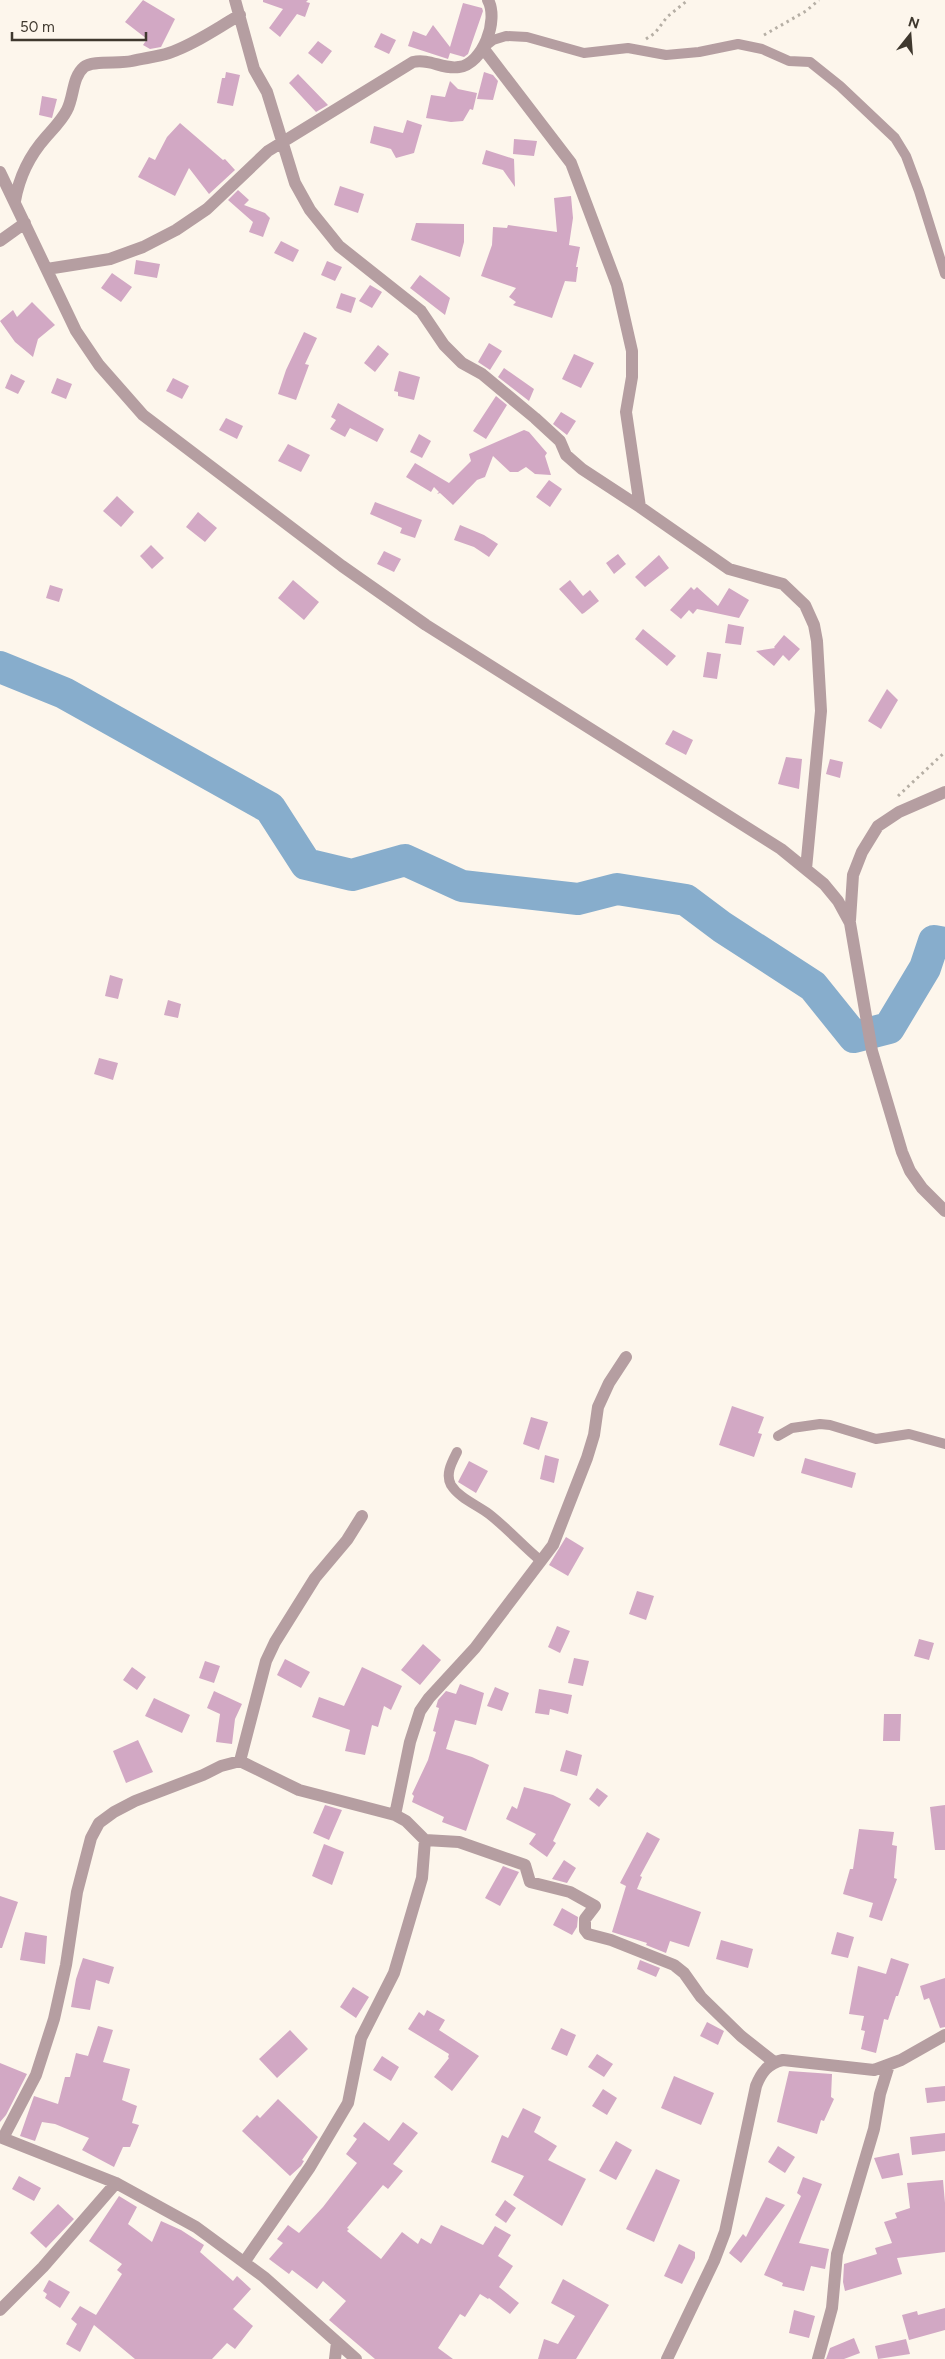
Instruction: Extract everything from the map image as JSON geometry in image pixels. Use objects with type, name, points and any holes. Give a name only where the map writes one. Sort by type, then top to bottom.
[{"type":"street","points":[[235,0],[254,69],[267,92],[295,182],[310,210],[339,246],[421,311],[444,344],[462,363],[482,374],[542,424],[560,441],[566,456],[582,469],[729,569],[783,584],[798,598],[810,614],[817,641],[820,711],[806,868]]},
{"type":"street","points":[[47,269],[110,259],[143,247],[176,230],[207,209],[268,151],[414,62],[427,61],[461,67],[483,48],[491,26],[492,14],[488,0]]},
{"type":"street","points":[[15,201],[18,186],[25,170],[34,153],[67,111],[73,96],[75,83],[84,67],[92,63],[122,63],[168,53],[195,42],[240,15]]},
{"type":"street","points":[[483,48],[571,163],[617,284],[634,364],[626,412],[640,507]]},
{"type":"street","points":[[0,172],[76,331],[99,364],[143,415],[342,566],[426,625],[733,818],[806,868],[838,901],[850,923]]},
{"type":"street","points":[[0,241],[25,223]]},
{"type":"street","points":[[945,792],[899,812],[878,826],[862,852],[853,875],[850,923],[872,1051],[902,1152],[910,1171],[922,1188],[945,1211]]},
{"type":"street","points":[[395,1815],[410,1742],[420,1711],[429,1698],[463,1662],[541,1561],[560,1532],[594,1435],[598,1407],[609,1383],[626,1357]]},
{"type":"street","points":[[240,1761],[266,1660],[275,1642],[316,1578],[347,1540],[362,1516]]},
{"type":"street","points":[[356,2359],[245,2261],[196,2227],[116,2183],[2,2138],[36,2075],[54,2018],[66,1965],[77,1892],[91,1838],[99,1823],[114,1812],[135,1801],[203,1775],[221,1766],[240,1761],[299,1790],[395,1815],[406,1821],[425,1840],[459,1842],[526,1865],[530,1882],[570,1892],[595,1906],[585,1919],[585,1930],[588,1934],[611,1940],[674,1965],[684,1973],[701,1997],[741,2036],[774,2062]]},
{"type":"street","points":[[245,2261],[310,2166],[348,2103],[361,2038],[394,1973],[422,1878],[425,1840]]},
{"type":"street","points":[[667,2359],[710,2270],[725,2232],[756,2086],[760,2076],[774,2062],[783,2060],[859,2070],[874,2070],[889,2065],[945,2035]]},
{"type":"street","points":[[818,2359],[832,2308],[839,2246],[874,2128],[882,2086],[889,2065]]},
{"type":"street","points":[[0,2310],[43,2267],[116,2183]]},
{"type":"street","points":[[336,2359],[337,2342]]},
{"type":"lane","points":[[483,48],[493,40],[506,36],[527,37],[584,53],[628,48],[666,55],[699,52],[738,44],[762,49],[789,61],[810,62],[840,86],[895,138],[906,156],[919,191],[945,274]]},
{"type":"lane","points":[[778,1436],[792,1428],[820,1424],[830,1425],[876,1439],[909,1434],[945,1444]]},
{"type":"lane","points":[[457,1452],[450,1465],[448,1475],[451,1484],[490,1515],[541,1561]]},
{"type":"path","points":[[628,48],[655,33],[667,17],[688,0]]},
{"type":"path","points":[[738,44],[760,37],[781,26],[819,0]]},
{"type":"path","points":[[894,802],[899,794],[945,752]]},
{"type":"building","points":[[143,0],[175,19],[161,47],[150,49],[143,45],[147,39],[125,22]]},
{"type":"building","points":[[263,0],[308,0],[306,2],[310,3],[305,17],[297,14],[280,37],[269,28],[283,9],[263,2]]},
{"type":"building","points":[[463,3],[482,8],[483,11],[468,54],[464,57],[450,53],[448,59],[408,46],[413,31],[426,36],[433,25],[450,47]]},
{"type":"building","points":[[381,33],[396,40],[389,54],[374,47]]},
{"type":"building","points":[[318,41],[332,51],[322,64],[308,53]]},
{"type":"building","points":[[226,72],[240,75],[233,106],[217,103],[222,78],[225,78]]},
{"type":"building","points":[[484,72],[493,75],[498,81],[493,100],[477,99]]},
{"type":"building","points":[[298,74],[328,105],[316,112],[289,83]]},
{"type":"building","points":[[450,81],[458,89],[477,93],[473,110],[470,109],[463,121],[451,122],[426,118],[431,95],[445,97]]},
{"type":"building","points":[[42,96],[57,99],[52,118],[39,115]]},
{"type":"building","points":[[407,120],[422,125],[414,153],[396,158],[391,149],[370,143],[374,126],[403,133]]},
{"type":"building","points":[[180,123],[223,160],[225,159],[235,170],[209,194],[189,168],[175,196],[138,177],[149,157],[155,160],[167,137]]},
{"type":"building","points":[[514,139],[537,141],[534,156],[513,154]]},
{"type":"building","points":[[486,150],[514,159],[515,187],[503,170],[482,164]]},
{"type":"building","points":[[340,186],[364,194],[358,213],[334,205]]},
{"type":"building","points":[[238,190],[249,200],[244,205],[265,213],[270,218],[263,237],[249,232],[253,222],[228,200]]},
{"type":"building","points":[[571,196],[573,218],[569,245],[580,247],[576,267],[578,267],[576,282],[565,281],[552,318],[513,305],[516,302],[509,297],[516,288],[481,276],[492,245],[493,227],[507,228],[508,225],[557,232],[554,198]]},
{"type":"building","points":[[416,223],[464,224],[464,242],[460,257],[411,240]]},
{"type":"building","points":[[281,241],[299,250],[293,262],[274,253]]},
{"type":"building","points":[[136,260],[160,264],[157,278],[134,274]]},
{"type":"building","points":[[327,261],[342,267],[335,281],[321,275]]},
{"type":"building","points":[[112,273],[132,287],[121,302],[101,288]]},
{"type":"building","points":[[420,275],[450,298],[445,315],[410,288]]},
{"type":"building","points":[[370,285],[382,292],[372,308],[359,301]]},
{"type":"building","points":[[341,293],[356,298],[351,313],[336,308]]},
{"type":"building","points":[[32,302],[55,325],[38,339],[33,357],[15,342],[0,321],[13,310],[17,317]]},
{"type":"building","points":[[304,332],[317,338],[305,364],[309,365],[296,400],[278,394],[286,370]]},
{"type":"building","points":[[489,343],[502,351],[490,370],[478,362]]},
{"type":"building","points":[[378,345],[389,354],[375,372],[364,363]]},
{"type":"building","points":[[574,354],[594,363],[581,388],[562,379]]},
{"type":"building","points":[[504,368],[534,389],[529,401],[498,377]]},
{"type":"building","points":[[399,371],[420,377],[414,400],[398,396],[398,392],[394,391]]},
{"type":"building","points":[[11,374],[25,381],[18,394],[5,388]]},
{"type":"building","points":[[57,378],[72,384],[66,399],[51,393]]},
{"type":"building","points":[[173,378],[189,386],[182,399],[166,391]]},
{"type":"building","points":[[496,396],[507,405],[486,439],[473,431]]},
{"type":"building","points":[[338,403],[384,429],[377,442],[350,428],[345,437],[330,429],[336,420],[331,417]]},
{"type":"building","points":[[561,412],[576,421],[567,435],[553,424]]},
{"type":"building","points":[[226,418],[243,426],[237,439],[219,430]]},
{"type":"building","points":[[524,430],[529,432],[547,453],[545,456],[551,475],[535,474],[526,467],[518,472],[510,472],[493,456],[485,477],[477,480],[453,505],[440,493],[437,494],[439,492],[434,487],[431,492],[406,477],[415,463],[449,483],[471,461],[469,454]]},
{"type":"building","points":[[419,434],[431,441],[422,458],[410,452]]},
{"type":"building","points":[[288,444],[310,455],[301,472],[278,461]]},
{"type":"building","points":[[549,480],[562,489],[550,507],[536,497]]},
{"type":"building","points":[[117,496],[134,512],[121,527],[103,511]]},
{"type":"building","points":[[375,502],[422,520],[415,538],[400,533],[402,528],[370,514]]},
{"type":"building","points":[[198,512],[217,528],[205,542],[186,527]]},
{"type":"building","points":[[460,525],[484,535],[498,544],[489,557],[474,547],[454,540]]},
{"type":"building","points":[[151,545],[164,558],[152,569],[140,556]]},
{"type":"building","points":[[384,551],[401,559],[394,572],[377,564]]},
{"type":"building","points":[[618,554],[626,564],[614,574],[606,563]]},
{"type":"building","points":[[659,555],[669,568],[645,587],[635,577]]},
{"type":"building","points":[[293,580],[319,602],[304,620],[278,598]]},
{"type":"building","points":[[570,580],[583,596],[590,590],[599,601],[582,614],[559,589]]},
{"type":"building","points":[[50,585],[63,589],[59,602],[46,598]]},
{"type":"building","points":[[691,587],[694,590],[697,587],[718,606],[729,588],[749,600],[739,618],[697,609],[693,614],[689,610],[681,619],[670,610]]},
{"type":"building","points":[[728,624],[744,627],[741,645],[725,643]]},
{"type":"building","points":[[643,629],[676,656],[667,666],[635,639]]},
{"type":"building","points":[[784,635],[800,649],[789,661],[783,655],[774,666],[756,651],[775,648]]},
{"type":"building","points":[[707,652],[721,654],[717,679],[703,677]]},
{"type":"building","points":[[887,689],[898,700],[881,729],[868,721]]},
{"type":"building","points":[[673,730],[693,740],[686,755],[665,744]]},
{"type":"building","points":[[786,757],[802,759],[799,789],[778,784]]},
{"type":"building","points":[[830,759],[843,762],[840,778],[826,774]]},
{"type":"building","points":[[110,975],[123,979],[118,999],[105,996]]},
{"type":"building","points":[[168,1000],[181,1004],[178,1018],[164,1015]]},
{"type":"building","points":[[99,1058],[118,1063],[113,1080],[94,1074]]},
{"type":"building","points":[[732,1406],[764,1417],[758,1433],[762,1434],[754,1457],[719,1445]]},
{"type":"building","points":[[531,1417],[548,1422],[539,1450],[523,1444]]},
{"type":"building","points":[[545,1455],[559,1459],[554,1483],[540,1479]]},
{"type":"building","points":[[805,1458],[856,1473],[852,1488],[801,1473]]},
{"type":"building","points":[[469,1461],[488,1471],[476,1493],[458,1482]]},
{"type":"building","points":[[566,1537],[584,1548],[568,1576],[549,1565]]},
{"type":"building","points":[[637,1591],[654,1596],[646,1620],[629,1614]]},
{"type":"building","points":[[557,1626],[570,1631],[560,1653],[548,1647]]},
{"type":"building","points":[[919,1639],[934,1643],[929,1660],[914,1656]]},
{"type":"building","points":[[423,1644],[441,1660],[420,1685],[401,1670]]},
{"type":"building","points":[[574,1658],[589,1661],[583,1686],[568,1683]]},
{"type":"building","points":[[285,1659],[310,1672],[301,1688],[277,1675]]},
{"type":"building","points":[[205,1661],[220,1666],[214,1683],[199,1678]]},
{"type":"building","points":[[132,1667],[146,1677],[137,1690],[123,1680]]},
{"type":"building","points":[[362,1667],[402,1686],[391,1710],[384,1706],[378,1727],[372,1725],[365,1755],[345,1751],[350,1730],[312,1717],[319,1697],[344,1706]]},
{"type":"building","points":[[460,1684],[484,1693],[476,1725],[455,1720],[446,1749],[472,1757],[489,1765],[466,1831],[442,1822],[444,1817],[412,1802],[414,1796],[412,1794],[428,1760],[436,1732],[433,1731],[439,1708],[436,1707],[438,1700],[446,1691],[456,1694]]},
{"type":"building","points":[[495,1687],[509,1693],[502,1711],[487,1706]]},
{"type":"building","points":[[539,1689],[572,1695],[568,1714],[550,1709],[549,1715],[535,1713]]},
{"type":"building","points":[[214,1691],[242,1704],[235,1719],[232,1744],[216,1742],[220,1714],[207,1708]]},
{"type":"building","points":[[154,1698],[190,1715],[182,1733],[145,1716]]},
{"type":"building","points":[[884,1714],[901,1714],[900,1741],[883,1741]]},
{"type":"building","points":[[138,1740],[153,1772],[126,1783],[113,1751]]},
{"type":"building","points":[[566,1750],[582,1755],[577,1776],[560,1771]]},
{"type":"building","points":[[524,1787],[553,1795],[571,1804],[553,1841],[556,1843],[547,1857],[529,1844],[536,1834],[506,1819],[512,1806],[517,1809]]},
{"type":"building","points":[[597,1788],[608,1796],[599,1807],[589,1799]]},
{"type":"building","points":[[325,1805],[342,1810],[329,1840],[313,1833]]},
{"type":"building","points":[[945,1805],[945,1850],[935,1850],[930,1807]]},
{"type":"building","points":[[859,1829],[894,1832],[892,1845],[897,1846],[894,1878],[897,1879],[882,1921],[869,1917],[873,1903],[843,1894],[850,1869],[853,1869]]},
{"type":"building","points":[[647,1832],[660,1839],[640,1876],[642,1877],[637,1889],[701,1912],[689,1947],[670,1941],[666,1953],[646,1945],[647,1943],[612,1932],[626,1886],[620,1883]]},
{"type":"building","points":[[324,1844],[344,1852],[332,1885],[312,1876]]},
{"type":"building","points":[[564,1860],[576,1868],[567,1883],[552,1879]]},
{"type":"building","points":[[503,1866],[519,1872],[500,1906],[485,1898]]},
{"type":"building","points":[[0,1896],[18,1902],[2,1948],[0,1948]]},
{"type":"building","points":[[562,1908],[578,1917],[577,1927],[572,1935],[553,1925]]},
{"type":"building","points":[[25,1932],[47,1936],[45,1964],[20,1960]]},
{"type":"building","points":[[837,1932],[854,1937],[848,1958],[831,1954]]},
{"type":"building","points":[[721,1940],[753,1949],[748,1968],[716,1959]]},
{"type":"building","points":[[83,1958],[114,1967],[109,1984],[96,1980],[90,2010],[71,2007],[76,1979]]},
{"type":"building","points":[[891,1958],[909,1964],[888,2020],[884,2019],[876,2053],[861,2049],[865,2031],[861,2030],[864,2016],[849,2014],[858,1966],[886,1974]]},
{"type":"building","points":[[640,1960],[660,1968],[656,1977],[637,1969]]},
{"type":"building","points":[[945,1978],[945,2027],[940,2028],[929,1998],[924,2000],[920,1986]]},
{"type":"building","points":[[353,1987],[369,1997],[356,2018],[340,2007]]},
{"type":"building","points":[[427,2010],[445,2020],[439,2030],[479,2056],[452,2091],[434,2077],[449,2058],[449,2054],[408,2029],[419,2012],[424,2016]]},
{"type":"building","points":[[707,2022],[724,2031],[718,2045],[700,2036]]},
{"type":"building","points":[[98,2026],[113,2030],[103,2062],[130,2069],[122,2100],[137,2106],[132,2123],[139,2125],[130,2147],[123,2147],[114,2167],[82,2150],[89,2138],[55,2124],[42,2122],[35,2141],[20,2136],[34,2096],[58,2104],[65,2077],[70,2077],[76,2053],[88,2056]]},
{"type":"building","points":[[561,2028],[576,2035],[567,2056],[551,2049]]},
{"type":"building","points":[[290,2030],[308,2049],[277,2078],[259,2059]]},
{"type":"building","points":[[597,2054],[613,2064],[604,2077],[588,2067]]},
{"type":"building","points":[[382,2056],[399,2067],[391,2081],[373,2070]]},
{"type":"building","points":[[0,2063],[27,2074],[6,2115],[0,2122]]},
{"type":"building","points":[[789,2071],[832,2074],[831,2097],[834,2099],[824,2121],[821,2120],[817,2134],[777,2122]]},
{"type":"building","points":[[674,2076],[714,2093],[701,2125],[661,2108]]},
{"type":"building","points":[[945,2086],[945,2101],[927,2103],[925,2088]]},
{"type":"building","points":[[603,2089],[617,2098],[607,2115],[592,2106]]},
{"type":"building","points":[[278,2099],[318,2137],[302,2160],[304,2161],[301,2166],[290,2176],[242,2131],[257,2115],[260,2118]]},
{"type":"building","points":[[523,2108],[541,2117],[534,2132],[557,2146],[548,2160],[586,2179],[562,2226],[513,2195],[524,2176],[491,2162],[502,2135],[508,2138]]},
{"type":"building","points":[[364,2122],[389,2141],[403,2122],[418,2133],[393,2164],[403,2171],[388,2189],[383,2185],[347,2228],[349,2229],[347,2231],[381,2259],[402,2232],[418,2244],[421,2238],[431,2244],[441,2225],[483,2245],[495,2226],[511,2235],[498,2256],[513,2266],[499,2287],[519,2303],[510,2314],[489,2298],[480,2294],[465,2317],[460,2314],[438,2348],[453,2359],[375,2359],[329,2320],[346,2301],[323,2281],[317,2289],[292,2270],[289,2274],[269,2259],[283,2243],[277,2239],[288,2225],[299,2233],[323,2207],[357,2163],[346,2154],[357,2139],[353,2136]]},
{"type":"building","points":[[945,2133],[945,2151],[912,2155],[910,2137]]},
{"type":"building","points":[[616,2141],[632,2150],[616,2180],[599,2171]]},
{"type":"building","points":[[778,2146],[795,2157],[785,2173],[768,2162]]},
{"type":"building","points":[[899,2153],[903,2175],[882,2179],[874,2158]]},
{"type":"building","points":[[656,2169],[680,2180],[654,2242],[626,2229]]},
{"type":"building","points":[[19,2176],[41,2188],[34,2201],[12,2189]]},
{"type":"building","points":[[803,2177],[822,2184],[799,2243],[829,2249],[825,2269],[811,2266],[804,2291],[782,2286],[783,2283],[764,2275],[801,2196],[797,2193]]},
{"type":"building","points":[[943,2180],[945,2252],[897,2258],[902,2274],[845,2291],[843,2282],[844,2264],[877,2254],[875,2248],[892,2243],[884,2222],[897,2218],[895,2213],[910,2208],[907,2183]]},
{"type":"building","points":[[119,2196],[137,2207],[128,2224],[152,2242],[161,2221],[181,2230],[204,2245],[200,2252],[233,2281],[237,2276],[251,2289],[233,2309],[253,2326],[235,2349],[227,2343],[212,2359],[135,2359],[94,2325],[80,2352],[66,2344],[77,2324],[71,2319],[80,2306],[96,2315],[122,2274],[117,2270],[122,2264],[89,2241]]},
{"type":"building","points":[[766,2197],[785,2205],[741,2263],[729,2253],[743,2234],[746,2237]]},
{"type":"building","points":[[505,2200],[516,2208],[506,2223],[495,2215]]},
{"type":"building","points":[[58,2204],[74,2219],[46,2248],[30,2233]]},
{"type":"building","points":[[679,2244],[695,2252],[695,2258],[682,2284],[664,2276]]},
{"type":"building","points":[[563,2279],[609,2305],[576,2359],[538,2359],[544,2339],[558,2344],[575,2316],[551,2303]]},
{"type":"building","points":[[49,2280],[70,2292],[60,2308],[45,2298],[47,2294],[43,2291]]},
{"type":"building","points":[[945,2308],[945,2330],[909,2340],[902,2315],[917,2311],[918,2315]]},
{"type":"building","points":[[794,2310],[815,2316],[809,2338],[789,2333]]},
{"type":"building","points":[[854,2338],[860,2353],[844,2359],[826,2359],[830,2348]]},
{"type":"building","points":[[906,2339],[910,2354],[878,2359],[875,2346]]},
{"type":"waterway","points":[[0,667],[64,693],[270,808],[306,864],[352,875],[405,860],[462,886],[578,899],[617,889],[686,900],[722,927],[813,986],[854,1037],[889,1028],[925,968],[934,941],[945,943]]}]
